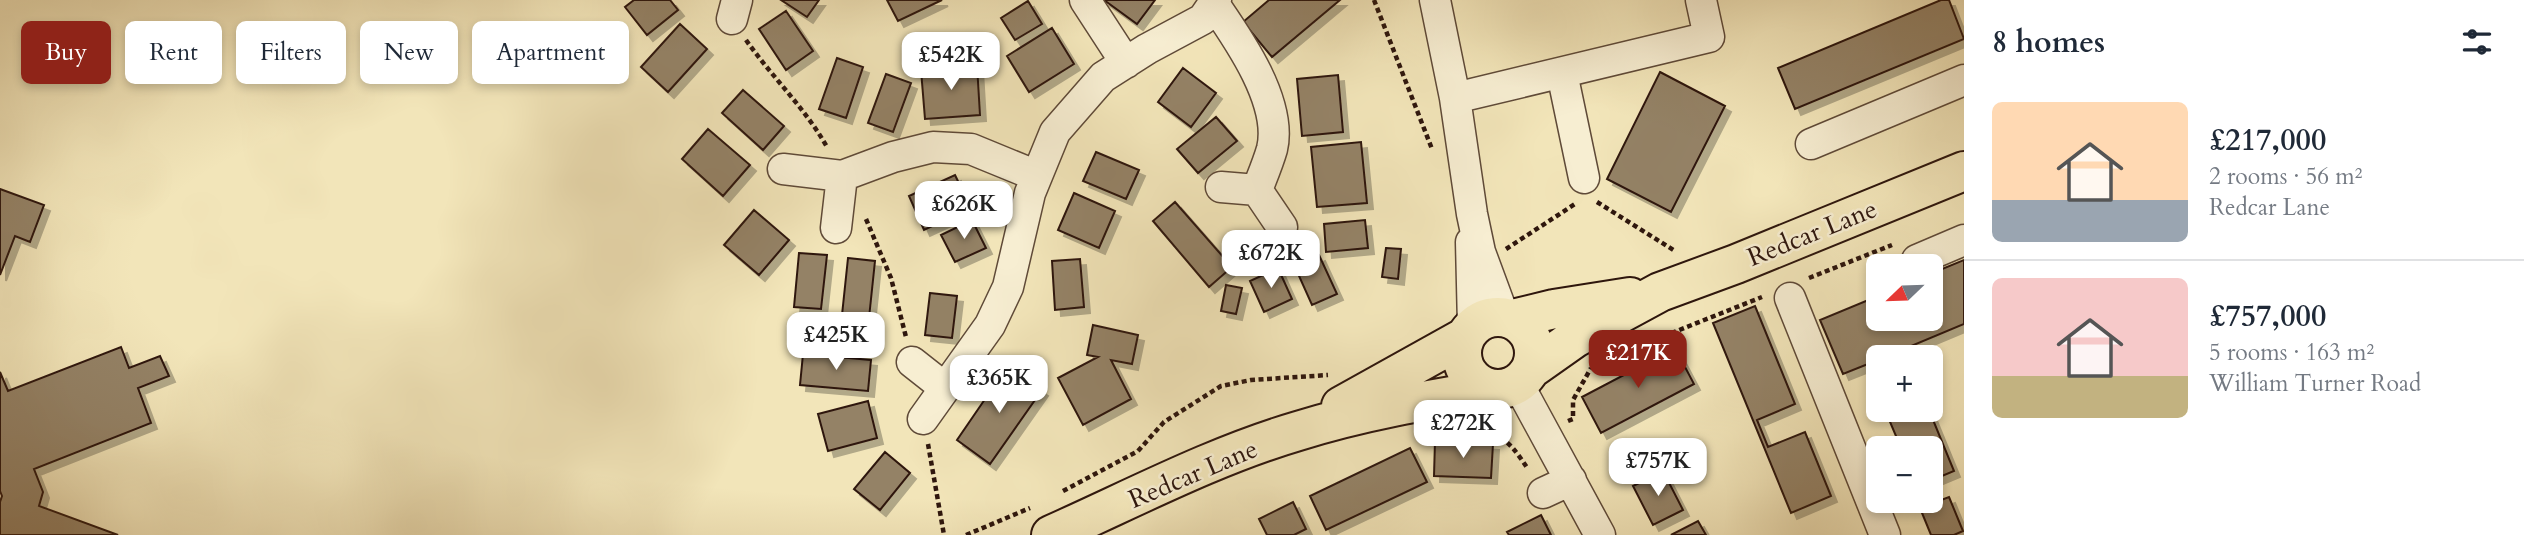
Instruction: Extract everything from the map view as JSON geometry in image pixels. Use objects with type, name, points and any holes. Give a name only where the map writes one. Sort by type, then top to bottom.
[{"type":"main road","name":"Redcar Lane","points":[[1045,519],[1296,431],[1356,415],[1514,381],[1575,338],[1660,292],[1964,171]]},
{"type":"main road","name":"Redcar Lane","points":[[1296,431],[1489,325],[1554,309],[1660,292]]},
{"type":"main road","points":[[1489,325],[1524,327],[1534,346],[1535,357],[1514,381],[1478,384],[1464,367],[1462,348],[1489,325]]},
{"type":"street","points":[[1085,0],[1126,63]]},
{"type":"street","points":[[1435,0],[1455,98],[1472,214],[1470,281],[1489,325]]},
{"type":"street","points":[[1455,98],[1709,37],[1700,0]]},
{"type":"street","points":[[923,419],[990,326],[1008,287],[1030,193],[1055,132],[1103,77],[1203,19],[1215,2],[1242,43],[1270,103],[1273,146],[1257,190]]},
{"type":"street","points":[[1562,73],[1586,187]]},
{"type":"street","points":[[1811,144],[1964,80]]},
{"type":"street","points":[[783,169],[842,176],[933,146],[971,149],[1037,176]]},
{"type":"street","points":[[836,228],[842,176]]},
{"type":"street","points":[[1222,187],[1257,190]]},
{"type":"street","points":[[1257,190],[1282,227]]},
{"type":"street","points":[[1931,254],[1964,240]]},
{"type":"street","points":[[1790,298],[1885,535]]},
{"type":"street","points":[[912,362],[945,388]]},
{"type":"street","points":[[1514,381],[1600,535]]},
{"type":"street","points":[[1543,493],[1571,480]]},
{"type":"path","points":[[1374,0],[1434,155]]},
{"type":"path","points":[[735,9],[765,68],[813,122],[870,226],[891,278],[912,362]]},
{"type":"path","points":[[1586,187],[1711,273]]},
{"type":"path","points":[[1052,496],[1138,451],[1164,422],[1221,386],[1251,380],[1334,375]]},
{"type":"path","points":[[923,419],[944,535]]},
{"type":"path","points":[[1455,430],[1494,433],[1514,447],[1543,493]]},
{"type":"path","points":[[967,535],[1045,519]]},
{"type":"building","points":[[634,0],[670,0],[678,10],[647,35],[625,7]]},
{"type":"building","points":[[781,0],[819,0],[807,17]]},
{"type":"building","points":[[887,0],[942,0],[898,21]]},
{"type":"building","points":[[1104,0],[1155,0],[1137,24]]},
{"type":"building","points":[[1269,0],[1340,0],[1272,57],[1243,22]]},
{"type":"building","points":[[1941,0],[1949,0],[1964,39],[1795,109],[1778,68]]},
{"type":"building","points":[[1028,1],[1042,24],[1015,40],[1001,18]]},
{"type":"building","points":[[786,11],[813,51],[786,70],[759,29]]},
{"type":"building","points":[[680,24],[707,49],[668,92],[641,67]]},
{"type":"building","points":[[1052,28],[1074,64],[1029,92],[1007,56]]},
{"type":"building","points":[[837,58],[863,67],[846,118],[819,109]]},
{"type":"building","points":[[977,65],[980,115],[925,119],[921,70]]},
{"type":"building","points":[[1183,68],[1216,93],[1191,127],[1158,102]]},
{"type":"building","points":[[1660,72],[1725,106],[1671,212],[1607,179]]},
{"type":"building","points":[[886,74],[911,83],[893,132],[868,123]]},
{"type":"building","points":[[1338,75],[1343,132],[1302,136],[1297,79]]},
{"type":"building","points":[[743,90],[784,126],[763,150],[722,113]]},
{"type":"building","points":[[1216,117],[1237,141],[1198,173],[1177,149]]},
{"type":"building","points":[[708,129],[750,165],[723,196],[682,159]]},
{"type":"building","points":[[1361,142],[1367,203],[1317,207],[1311,147]]},
{"type":"building","points":[[1096,152],[1139,170],[1126,199],[1083,181]]},
{"type":"building","points":[[955,175],[971,208],[924,230],[909,196]]},
{"type":"building","points":[[0,189],[44,205],[30,242],[15,236],[0,275]]},
{"type":"building","points":[[1074,193],[1115,211],[1099,248],[1058,230]]},
{"type":"building","points":[[1175,202],[1232,267],[1209,287],[1153,221]]},
{"type":"building","points":[[754,210],[789,240],[759,275],[724,245]]},
{"type":"building","points":[[972,220],[986,248],[955,262],[941,235]]},
{"type":"building","points":[[1365,220],[1368,248],[1326,252],[1324,224]]},
{"type":"building","points":[[1386,248],[1401,249],[1398,279],[1382,277]]},
{"type":"building","points":[[799,253],[827,255],[821,309],[794,307]]},
{"type":"building","points":[[1319,255],[1337,294],[1312,305],[1295,267]]},
{"type":"building","points":[[848,258],[875,261],[869,318],[842,315]]},
{"type":"building","points":[[1080,259],[1084,307],[1055,310],[1052,261]]},
{"type":"building","points":[[1964,260],[1964,324],[1914,345],[1866,345],[1866,365],[1843,374],[1820,320],[1866,301],[1866,331],[1943,331],[1943,269]]},
{"type":"building","points":[[1278,268],[1292,299],[1264,312],[1250,281]]},
{"type":"building","points":[[1226,285],[1242,288],[1236,314],[1221,311]]},
{"type":"building","points":[[930,293],[957,296],[952,338],[925,335]]},
{"type":"building","points":[[1755,306],[1795,404],[1757,420],[1768,447],[1805,432],[1831,496],[1791,513],[1713,323]]},
{"type":"building","points":[[1093,325],[1138,335],[1132,364],[1111,360],[1131,399],[1083,425],[1058,378],[1098,357],[1087,355]]},
{"type":"building","points":[[121,347],[129,368],[160,356],[169,376],[138,388],[151,423],[34,469],[43,492],[39,506],[118,535],[0,535],[0,372],[8,391]]},
{"type":"building","points":[[1675,348],[1694,384],[1601,433],[1582,397]]},
{"type":"building","points":[[803,354],[871,360],[868,391],[800,385]]},
{"type":"building","points":[[1007,367],[1042,390],[990,464],[957,440]]},
{"type":"building","points":[[868,401],[877,438],[828,451],[818,414]]},
{"type":"building","points":[[1890,422],[1934,422],[1940,436],[1896,436]]},
{"type":"building","points":[[1435,441],[1493,444],[1491,478],[1434,476]]},
{"type":"building","points":[[1943,444],[1954,471],[1943,476]]},
{"type":"building","points":[[1410,448],[1427,482],[1326,530],[1310,496]]},
{"type":"building","points":[[885,452],[910,473],[880,510],[854,489]]},
{"type":"building","points":[[1663,471],[1683,510],[1653,525],[1633,486]]},
{"type":"building","points":[[1949,497],[1963,531],[1954,535],[1931,535],[1922,513],[1943,513],[1943,499]]},
{"type":"building","points":[[1293,502],[1306,529],[1294,535],[1267,535],[1259,519]]},
{"type":"building","points":[[1541,515],[1551,535],[1509,535],[1507,532]]},
{"type":"building","points":[[1698,521],[1706,535],[1671,535]]}]
